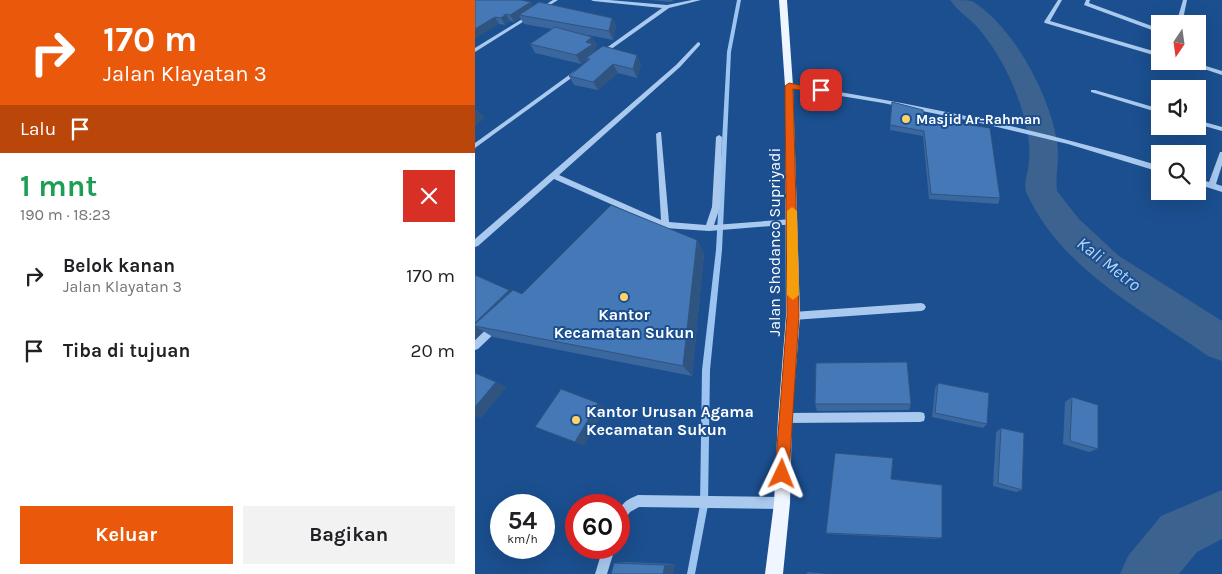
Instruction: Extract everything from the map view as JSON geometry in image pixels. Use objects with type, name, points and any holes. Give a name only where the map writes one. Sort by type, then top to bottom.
[{"type":"main road","name":"Jalan Shodanco Supriyadi","points":[[774,574],[782,503],[785,418],[793,316],[789,86],[783,0]]},
{"type":"street","points":[[475,50],[557,0]]},
{"type":"street","points":[[593,0],[667,7],[699,0]]},
{"type":"street","points":[[1060,0],[1047,22],[1151,52]]},
{"type":"street","points":[[1089,0],[1086,4],[1151,28]]},
{"type":"street","points":[[1181,15],[1185,0]]},
{"type":"street","points":[[590,62],[667,7]]},
{"type":"street","points":[[475,244],[555,176],[678,66],[698,44]]},
{"type":"street","points":[[1206,67],[1222,72]]},
{"type":"street","points":[[475,146],[582,68]]},
{"type":"street","points":[[789,86],[877,99],[982,121],[1075,144],[1151,166]]},
{"type":"street","points":[[1093,91],[1151,108]]},
{"type":"street","points":[[1206,125],[1222,129]]},
{"type":"street","points":[[659,134],[665,225]]},
{"type":"street","points":[[711,228],[716,207],[719,137]]},
{"type":"street","points":[[1212,186],[1222,154]]},
{"type":"street","points":[[555,176],[665,225],[711,228],[792,222]]},
{"type":"street","points":[[1206,184],[1222,189]]},
{"type":"street","points":[[615,214],[622,207]]},
{"type":"street","points":[[793,316],[921,307]]},
{"type":"street","points":[[475,346],[503,320]]},
{"type":"street","points":[[785,418],[920,417]]},
{"type":"street","points":[[630,506],[638,501],[679,500],[782,503]]},
{"type":"street","points":[[601,574],[606,559]]},
{"type":"building","points":[[475,0],[521,0],[531,2],[510,15],[506,14],[501,18],[495,17],[475,29]]},
{"type":"building","points":[[539,2],[612,18],[609,31],[519,15]]},
{"type":"building","points":[[555,27],[592,37],[586,42],[593,44],[576,55],[530,44]]},
{"type":"building","points":[[603,46],[637,55],[633,69],[613,64],[593,82],[569,76],[590,59],[586,58]]},
{"type":"building","points":[[892,102],[923,110],[924,118],[990,128],[1000,198],[931,194],[924,131],[890,125]]},
{"type":"building","name":"Kantor Kecamatan Sukun","points":[[611,205],[697,240],[683,366],[475,326],[513,290],[522,294]]},
{"type":"building","points":[[475,275],[509,290],[475,323]]},
{"type":"building","points":[[907,362],[911,404],[815,404],[816,363]]},
{"type":"building","points":[[475,373],[496,382],[475,407]]},
{"type":"building","points":[[938,383],[989,393],[987,424],[935,413]]},
{"type":"building","name":"Kantor Urusan Agama Kecamatan Sukun","points":[[561,389],[598,403],[575,442],[535,427]]},
{"type":"building","points":[[1072,397],[1098,405],[1098,449],[1070,441]]},
{"type":"building","points":[[1001,428],[1024,433],[1022,490],[998,483]]},
{"type":"building","points":[[835,453],[893,458],[891,479],[942,485],[942,538],[826,533]]},
{"type":"building","points":[[614,563],[665,565],[663,574],[611,574]]},
{"type":"waterway","points":[[691,574],[704,505],[706,370],[719,250],[729,52],[739,0]]},
{"type":"waterway","name":"Kali Metro","points":[[960,0],[996,36],[1026,86],[1032,99],[1043,140],[1044,164],[1041,190],[1067,228],[1085,248],[1106,266],[1222,343]]},
{"type":"waterway","name":"Kali Metro","points":[[1146,574],[1179,534],[1222,514]]},
{"type":"slow traffic","points":[[792,211],[793,295]]},
{"type":"place","name":"Masjid Ar-Rahman","points":[[906,119]]},
{"type":"place","name":"Kantor Kecamatan Sukun","points":[[624,297]]},
{"type":"place","name":"Kantor Urusan Agama Kecamatan Sukun","points":[[576,420]]},
{"type":"route","points":[[782,474],[793,316],[789,86],[821,90]]}]
